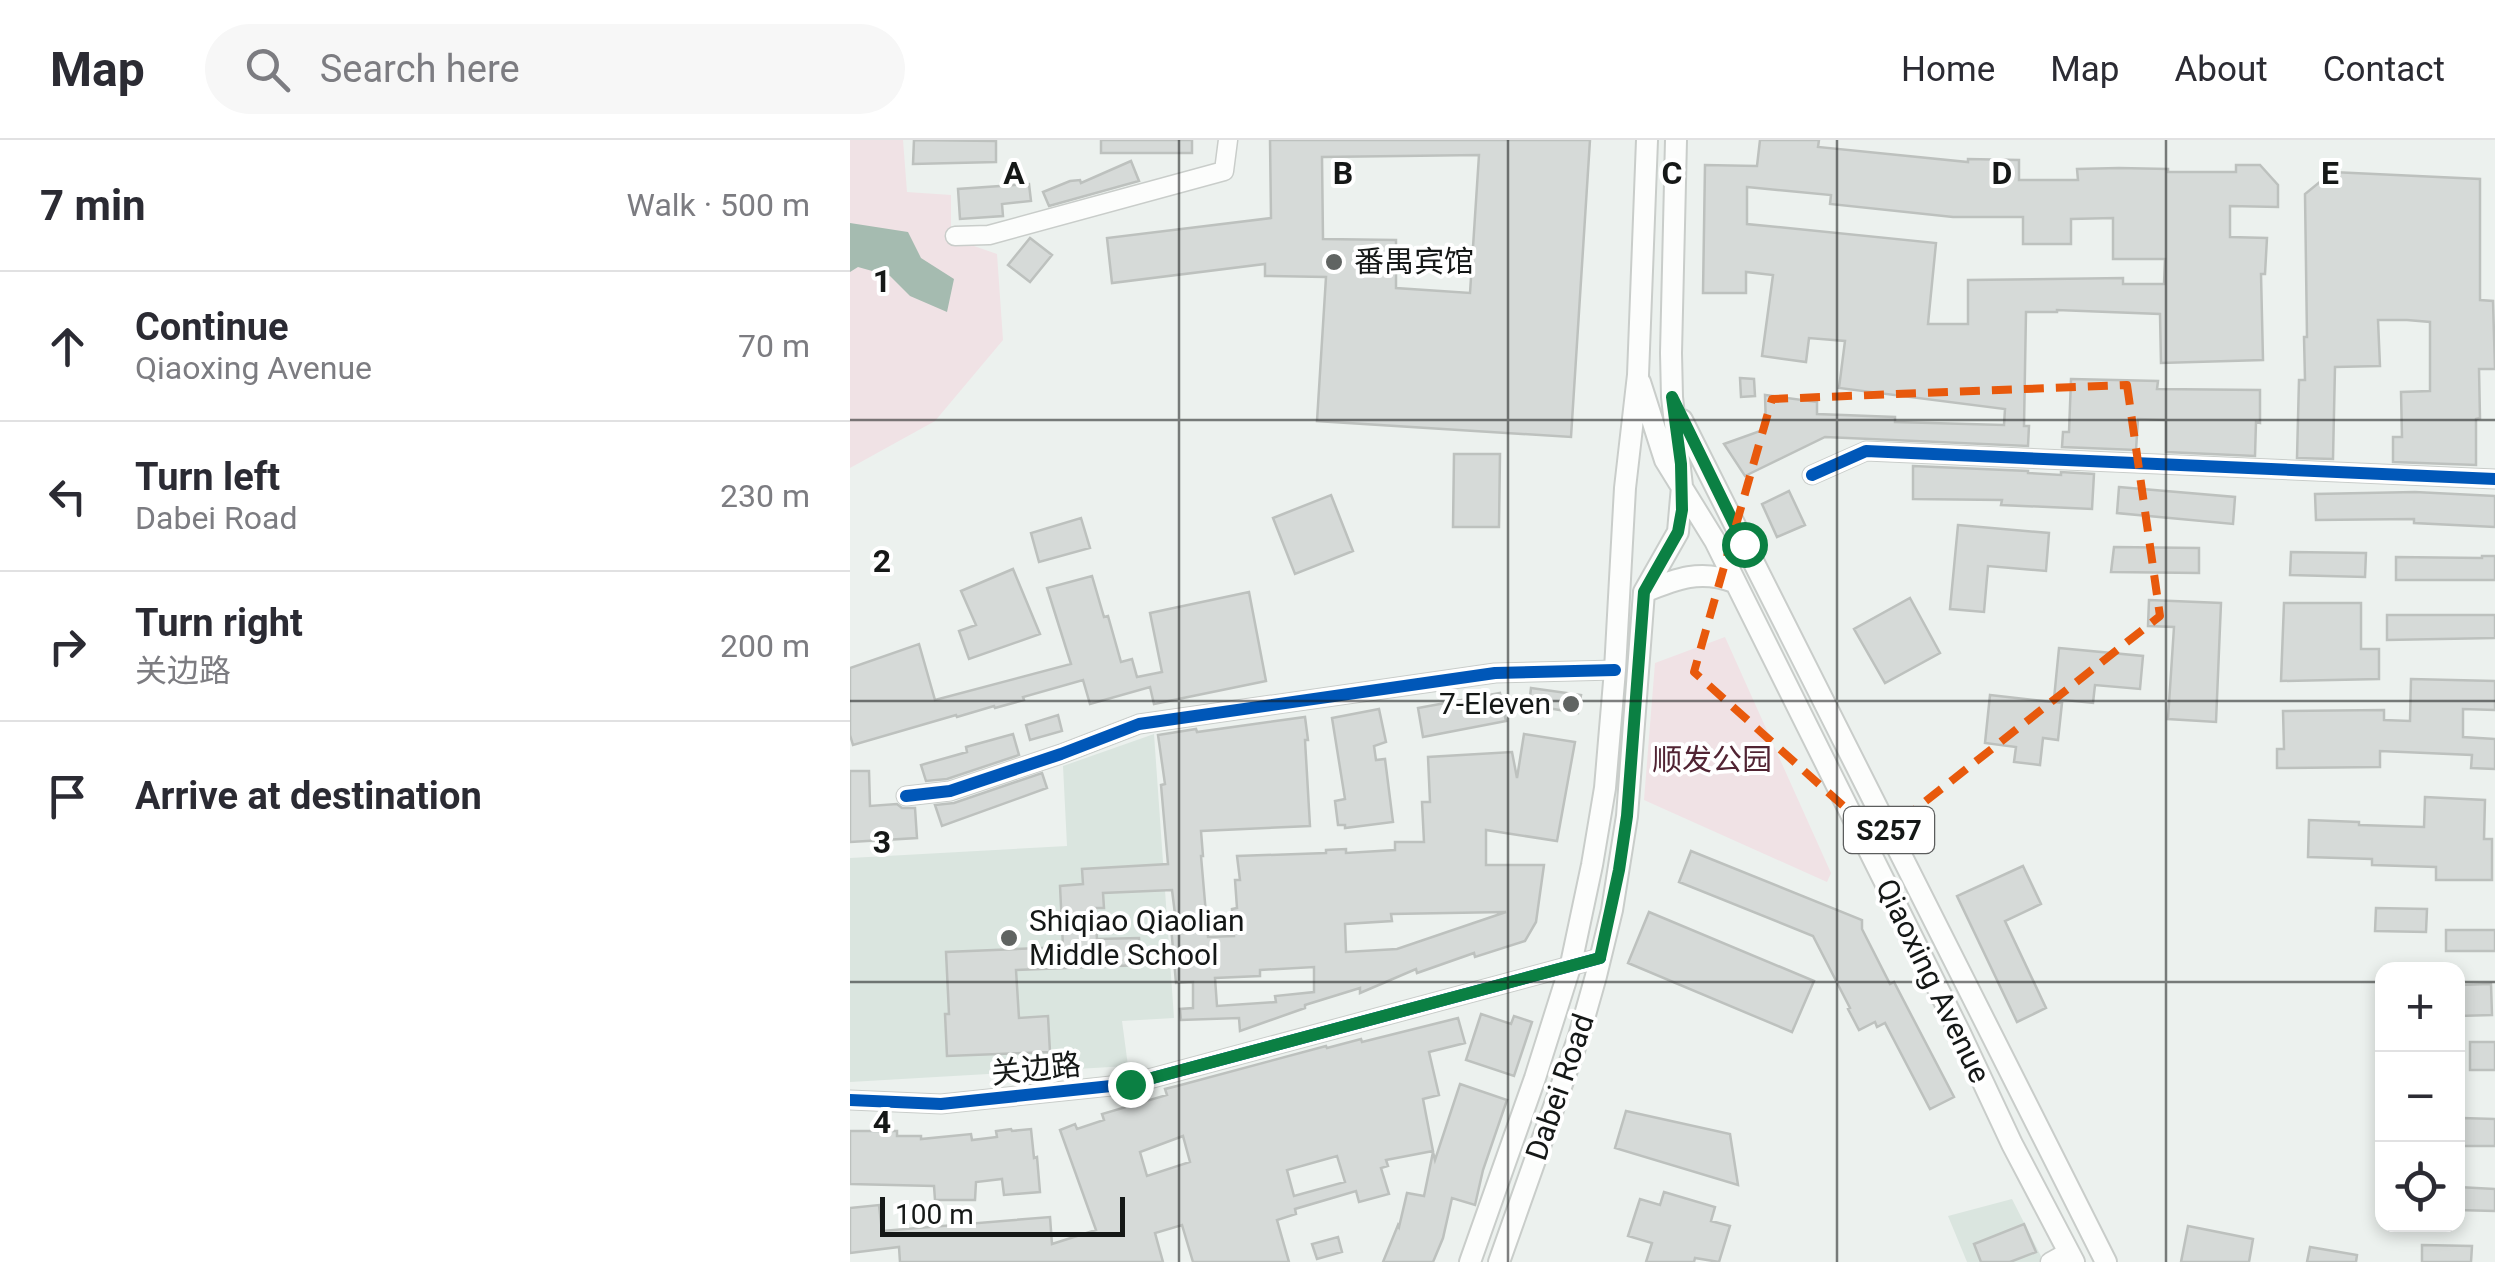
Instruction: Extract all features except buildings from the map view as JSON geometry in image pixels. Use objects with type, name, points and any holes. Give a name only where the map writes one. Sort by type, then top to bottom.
[{"type":"main road","name":"Dabei Road","points":[[1470,1262],[1571,964],[1605,788],[1626,472],[1638,376],[1647,140]]},
{"type":"main road","name":"Dabei Road","points":[[1499,1262],[1579,1036],[1600,958],[1627,816],[1644,592],[1678,532],[1682,486],[1670,353],[1676,140]]},
{"type":"main road","name":"Qiaoxing Avenue","points":[[1638,376],[1665,460],[1716,541],[1952,1016],[2064,1259]]},
{"type":"main road","name":"Qiaoxing Avenue","points":[[1672,397],[2106,1262]]},
{"type":"main road","points":[[1644,592],[1691,575],[1734,582]]},
{"type":"street","points":[[955,236],[988,236],[1224,171],[1228,140]]},
{"type":"street","points":[[1812,475],[1866,450],[2495,480]]},
{"type":"street","points":[[906,796],[950,791],[1139,724],[1495,673],[1615,670]]},
{"type":"street","name":"关边路","points":[[850,1100],[942,1104],[1130,1084],[1600,958]]},
{"type":"highlighted area","points":[[2127,385],[2160,616],[1879,838],[1694,672],[1772,399]]},
{"type":"shaded area","points":[[850,223],[908,232],[921,258],[954,279],[947,312],[910,296],[890,276],[858,267],[850,272]]},
{"type":"shaded area","name":"Shiqiao Qiaolian Middle School","points":[[1154,734],[1174,1018],[1122,1021],[1128,1066],[850,1082],[850,858],[1067,846],[1063,766]]},
{"type":"shaded area","points":[[2012,1199],[2044,1262],[1967,1262],[1948,1216]]},
{"type":"green space","points":[[850,140],[903,140],[907,192],[951,195],[951,238],[997,254],[1003,340],[935,421],[850,468]]},
{"type":"green space","name":"顺发公园","points":[[1725,637],[1831,873],[1827,882],[1644,800],[1655,663]]},
{"type":"cycle path","points":[[1812,475],[1866,451],[2495,479]]},
{"type":"cycle path","points":[[906,796],[950,791],[1139,724],[1495,673],[1615,670]]},
{"type":"cycle path","points":[[850,1100],[941,1104],[1130,1084],[1600,958]]},
{"type":"place","name":"番禺宾馆","points":[[1334,262]]},
{"type":"place","name":"7-Eleven","points":[[1571,704]]},
{"type":"place","name":"Shiqiao Qiaolian Middle School","points":[[1009,938]]},
{"type":"route","points":[[1130,1084],[1600,958],[1627,816],[1644,592],[1678,532],[1682,510],[1681,464],[1672,397],[1744,544]]}]
